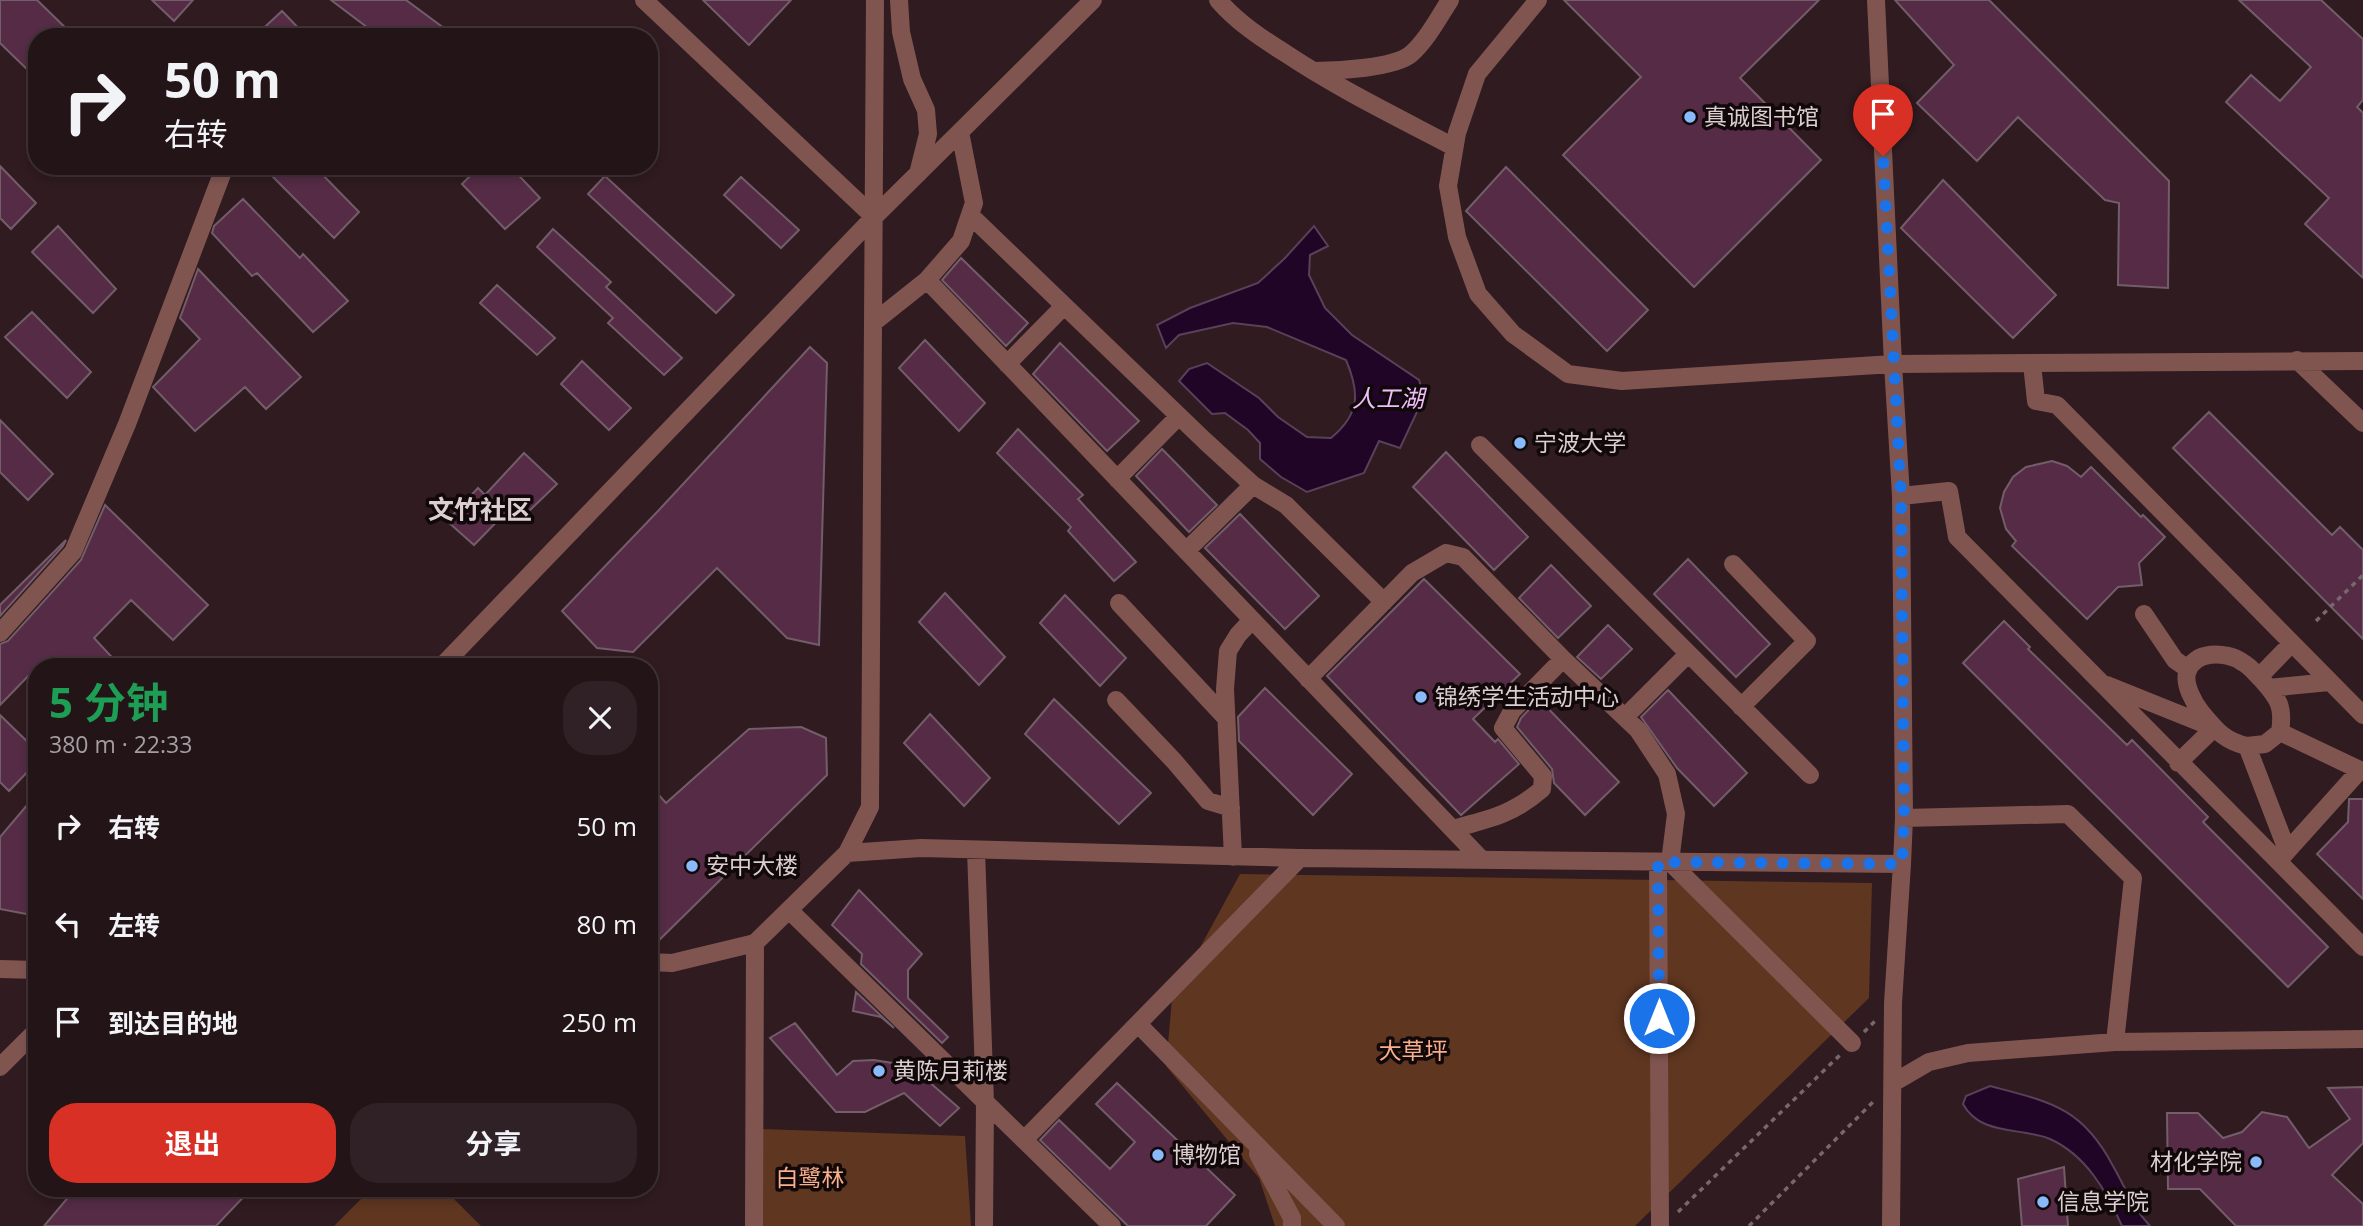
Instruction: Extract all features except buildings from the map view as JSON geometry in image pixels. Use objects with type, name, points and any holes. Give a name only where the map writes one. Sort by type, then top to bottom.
[{"type":"street","points":[[644,0],[874,218]]},
{"type":"street","points":[[658,962],[672,963],[755,943],[847,853],[870,807],[875,0]]},
{"type":"street","points":[[899,0],[901,32],[912,79],[926,110],[928,134],[918,174]]},
{"type":"street","points":[[450,658],[874,218],[1093,0]]},
{"type":"street","points":[[1218,0],[1252,32],[1314,71],[1454,147]]},
{"type":"street","points":[[1314,71],[1400,61],[1412,54],[1450,0]]},
{"type":"street","points":[[1538,0],[1477,74],[1457,133],[1448,186],[1457,237],[1478,294],[1513,334],[1568,374],[1622,381],[1893,364],[2363,361]]},
{"type":"street","points":[[1876,0],[1901,496],[1904,818],[1893,1003],[1891,1226]]},
{"type":"street","points":[[873,323],[927,280],[961,241],[974,203],[960,132]]},
{"type":"street","points":[[0,633],[73,552],[127,424],[222,175]]},
{"type":"street","points":[[970,215],[1179,416],[1253,485],[1286,505],[1384,602]]},
{"type":"street","points":[[927,280],[1482,860]]},
{"type":"street","points":[[1007,364],[1064,306]]},
{"type":"street","points":[[2297,360],[2363,423]]},
{"type":"street","points":[[2032,364],[2036,401],[2057,405],[2363,715]]},
{"type":"street","points":[[1117,479],[1179,416]]},
{"type":"street","points":[[1480,445],[1810,775]]},
{"type":"street","points":[[1186,551],[1253,485]]},
{"type":"street","points":[[1901,496],[1949,491],[1957,537],[2178,763],[2283,856],[2363,947]]},
{"type":"street","points":[[1308,679],[1412,573],[1446,553],[1464,557],[1563,659],[1638,730],[1667,774],[1676,814],[1664,862],[1667,1221]]},
{"type":"street","points":[[1733,564],[1807,640],[1741,707]]},
{"type":"street","points":[[1119,603],[1226,718]]},
{"type":"street","points":[[2144,614],[2175,660],[2188,669]]},
{"type":"street","points":[[1233,857],[1225,689],[1228,651],[1238,635],[1252,621]]},
{"type":"street","points":[[2264,683],[2292,643]]},
{"type":"street","points":[[1625,717],[1688,654]]},
{"type":"street","points":[[2219,654],[2242,662],[2277,697],[2283,714],[2280,732],[2266,744],[2247,746],[2230,742],[2214,728],[2196,705],[2187,685],[2188,669],[2206,655],[2219,654]]},
{"type":"street","points":[[1452,829],[1505,814],[1524,805],[1542,789],[1543,776],[1503,728],[1512,711],[1563,659]]},
{"type":"street","points":[[2101,682],[2214,728]]},
{"type":"street","points":[[2264,683],[2329,682]]},
{"type":"street","points":[[1116,700],[1208,802],[1231,808]]},
{"type":"street","points":[[2178,763],[2214,728]]},
{"type":"street","points":[[2280,732],[2362,768],[2283,856]]},
{"type":"street","points":[[2247,746],[2283,856]]},
{"type":"street","points":[[1904,818],[2068,814],[2133,878],[2115,1042]]},
{"type":"street","points":[[847,853],[920,849],[1300,859],[1902,864]]},
{"type":"street","points":[[976,850],[985,1102],[984,1226]]},
{"type":"street","points":[[1024,1140],[1300,859]]},
{"type":"street","points":[[1664,862],[1852,1043]]},
{"type":"street","points":[[789,910],[1112,1226]]},
{"type":"street","points":[[754,1226],[755,943]]},
{"type":"street","points":[[0,969],[28,970]]},
{"type":"street","points":[[1138,1024],[1336,1226]]},
{"type":"street","points":[[0,1068],[28,1039]]},
{"type":"street","points":[[1893,1083],[1929,1062],[1968,1053],[2115,1042],[2363,1039]]},
{"type":"street","points":[[1250,1138],[1292,1218],[1292,1226]]},
{"type":"path","points":[[2316,621],[2363,575]]},
{"type":"path","points":[[1667,1221],[1893,1003]]},
{"type":"path","points":[[1749,1226],[1893,1083]]},
{"type":"green space","name":"大草坪","points":[[1240,874],[1872,883],[1869,998],[1635,1226],[1275,1226],[1259,1178],[1166,1066],[1172,999]]},
{"type":"green space","name":"白鹭林","points":[[759,1129],[965,1136],[971,1226],[763,1226]]},
{"type":"green space","points":[[363,1197],[452,1197],[481,1226],[334,1226]]},
{"type":"water","name":"人工湖","points":[[1314,226],[1328,246],[1310,255],[1309,275],[1325,308],[1352,335],[1419,380],[1424,397],[1400,448],[1379,441],[1364,473],[1307,492],[1281,477],[1260,459],[1260,443],[1248,430],[1225,413],[1212,414],[1179,381],[1189,369],[1207,363],[1259,398],[1278,417],[1307,437],[1331,438],[1348,420],[1355,402],[1354,383],[1346,360],[1267,327],[1233,323],[1179,335],[1166,348],[1157,325],[1190,308],[1258,283]]},
{"type":"water","points":[[1990,1086],[2047,1103],[2076,1119],[2101,1146],[2134,1205],[2150,1226],[2122,1226],[2094,1176],[2063,1146],[2039,1135],[1990,1126],[1970,1114],[1963,1104],[1966,1096]]},
{"type":"place","name":"真诚图书馆","points":[[1690,117]]},
{"type":"place","name":"宁波大学","points":[[1520,443]]},
{"type":"place","name":"锦绣学生活动中心","points":[[1421,697]]},
{"type":"place","name":"安中大楼","points":[[692,866]]},
{"type":"place","name":"黄陈月莉楼","points":[[879,1071]]},
{"type":"place","name":"博物馆","points":[[1158,1155]]},
{"type":"place","name":"材化学院","points":[[2256,1162]]},
{"type":"place","name":"信息学院","points":[[2043,1202]]},
{"type":"district","name":"文竹社区","points":[[480,510]]},
{"type":"route","points":[[1659,1018],[1658,862],[1902,864],[1904,818],[1901,496],[1883,156]]}]
